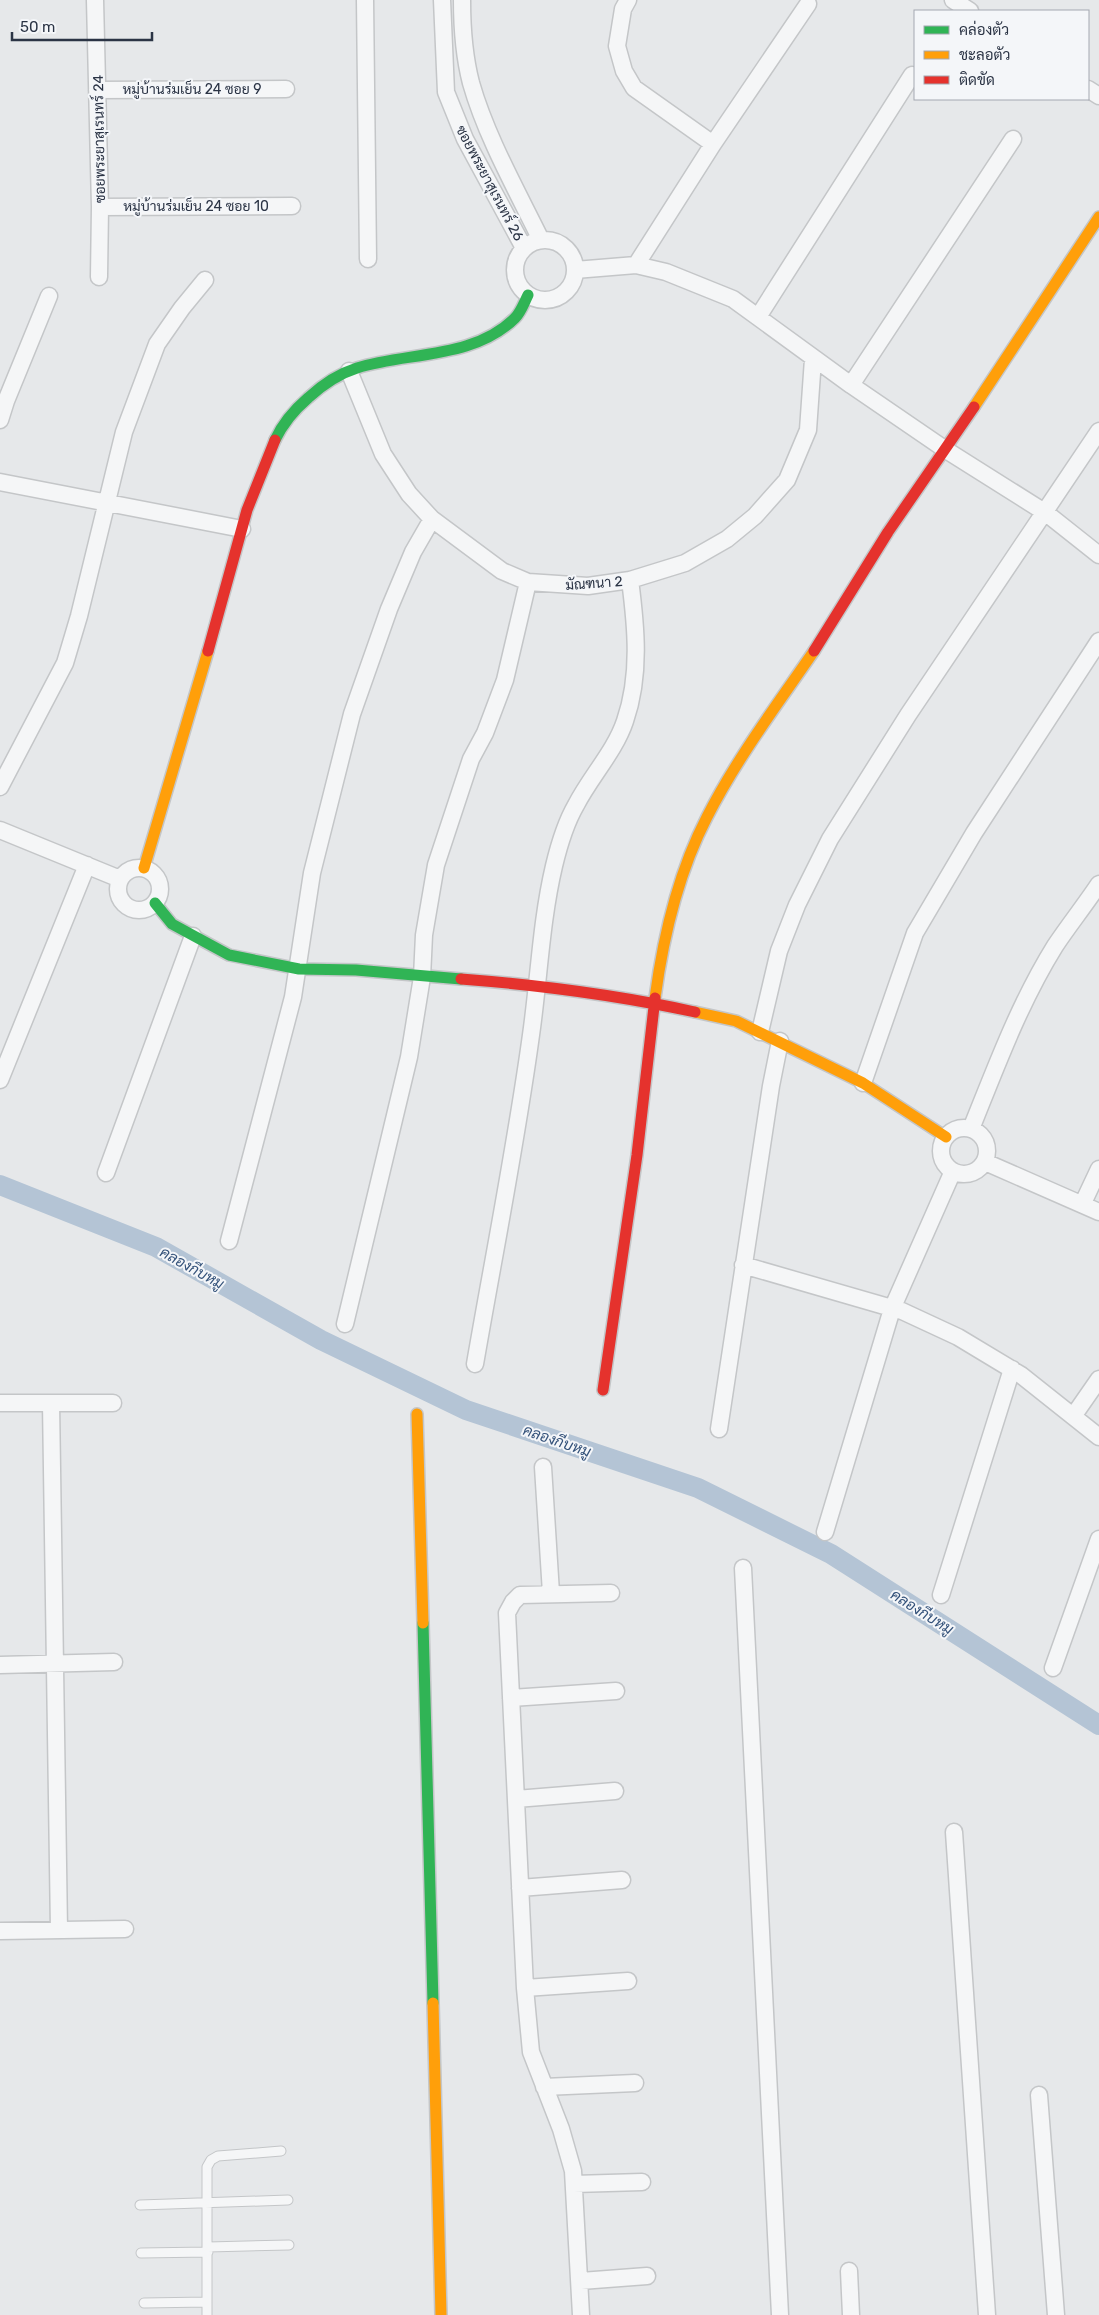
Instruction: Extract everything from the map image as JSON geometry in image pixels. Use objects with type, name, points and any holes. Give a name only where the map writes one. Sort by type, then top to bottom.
[{"type":"street","name":"ซอยพระยาสุเรนทร์ 24","points":[[95,0],[100,207],[99,277]]},
{"type":"street","points":[[366,0],[368,259]]},
{"type":"street","name":"ซอยพระยาสุเรนทร์ 26","points":[[442,0],[446,92],[465,139],[524,248]]},
{"type":"street","name":"ซอยพระยาสุเรนทร์ 26","points":[[462,0],[462,31],[471,83],[498,152],[542,240]]},
{"type":"street","points":[[628,0],[623,9],[617,46],[624,71],[634,88],[713,144]]},
{"type":"street","points":[[954,0],[969,10]]},
{"type":"street","points":[[636,265],[713,144],[808,4]]},
{"type":"street","points":[[758,317],[912,75]]},
{"type":"street","name":"หมู่บ้านร่มเย็น 24 ซอย 9","points":[[97,90],[286,89]]},
{"type":"street","points":[[851,385],[1013,139]]},
{"type":"street","name":"หมู่บ้านร่มเย็น 24 ซอย 10","points":[[100,207],[292,206]]},
{"type":"street","points":[[603,1390],[637,1155],[658,976],[674,907],[690,857],[707,817],[754,738],[836,618],[888,532],[946,450],[1099,217]]},
{"type":"street","name":"ซอยพระยาสุเรนทร์ 26","points":[[528,295],[519,285],[515,272],[517,259],[524,248],[542,240],[554,241],[565,247],[572,258],[575,270]]},
{"type":"street","points":[[144,868],[242,529],[262,469],[280,428],[309,398],[334,378],[362,366],[478,342],[502,330],[516,318],[528,295],[549,300],[559,297],[567,290],[575,270],[636,265],[666,272],[702,284],[733,299],[814,359],[946,450],[1046,513],[1099,556]]},
{"type":"street","points":[[0,787],[65,663],[79,616],[105,502],[124,432],[157,344],[182,308],[205,280]]},
{"type":"street","points":[[0,420],[49,296]]},
{"type":"street","name":"มัณฑนา 2","points":[[349,371],[383,454],[409,494],[432,519],[502,572],[528,582],[588,586],[630,580],[685,563],[727,539],[755,516],[787,480],[808,430],[814,359]]},
{"type":"street","points":[[760,1032],[779,951],[796,905],[830,838],[908,715],[1046,513],[1099,431]]},
{"type":"street","points":[[0,482],[242,529]]},
{"type":"street","points":[[229,1241],[299,969],[312,873],[352,714],[389,609],[413,552],[432,519]]},
{"type":"street","points":[[475,1364],[531,1035],[536,985],[550,892],[562,838],[575,806],[600,768],[625,722],[631,695],[635,669],[635,620],[630,580]]},
{"type":"street","points":[[345,1324],[409,1057],[422,977],[424,935],[436,865],[471,759],[485,733],[505,680],[528,582]]},
{"type":"street","points":[[864,1083],[915,933],[974,833],[1099,642]]},
{"type":"street","points":[[0,830],[120,879]]},
{"type":"street","points":[[0,1080],[87,865]]},
{"type":"street","points":[[134,868],[144,868],[157,878],[160,887],[154,903],[147,908],[139,910],[124,903],[119,896],[120,879],[126,872],[134,868]]},
{"type":"street","points":[[971,1129],[1011,1028],[1055,946],[1099,884]]},
{"type":"street","points":[[154,903],[172,924],[229,955],[299,969],[356,970],[536,985],[655,1003],[736,1021],[864,1083],[946,1137]]},
{"type":"street","points":[[106,1173],[193,936]]},
{"type":"street","points":[[719,1428],[743,1265],[780,1041]]},
{"type":"street","points":[[958,1129],[971,1129],[980,1134],[986,1142],[985,1162],[971,1174],[953,1171],[946,1165],[942,1155],[942,1146],[946,1137],[958,1129]]},
{"type":"street","points":[[985,1162],[1084,1203],[1099,1212]]},
{"type":"street","points":[[1084,1203],[1099,1169]]},
{"type":"street","points":[[825,1532],[892,1309],[953,1171]]},
{"type":"street","points":[[743,1265],[831,1289],[892,1309],[958,1337],[1012,1369],[1074,1415],[1099,1437]]},
{"type":"street","points":[[941,1595],[1012,1369]]},
{"type":"street","points":[[1074,1415],[1099,1379]]},
{"type":"street","points":[[52,1402],[54,1664],[60,1930]]},
{"type":"street","points":[[0,1403],[113,1403]]},
{"type":"street","points":[[417,1414],[441,2315]]},
{"type":"street","points":[[543,1467],[552,1593]]},
{"type":"street","points":[[1053,1668],[1099,1539]]},
{"type":"street","points":[[743,1568],[780,2315]]},
{"type":"street","points":[[581,2315],[573,2171],[561,2129],[531,2052],[525,1988],[508,1613],[520,1595],[610,1592]]},
{"type":"street","points":[[0,1665],[114,1662]]},
{"type":"street","points":[[511,1698],[616,1691]]},
{"type":"street","points":[[516,1799],[615,1791]]},
{"type":"street","points":[[954,1832],[987,2315]]},
{"type":"street","points":[[520,1888],[622,1880]]},
{"type":"street","points":[[0,1931],[125,1929]]},
{"type":"street","points":[[525,1988],[628,1981]]},
{"type":"street","points":[[544,2087],[635,2083]]},
{"type":"street","points":[[1039,2095],[1056,2315]]},
{"type":"street","points":[[574,2184],[642,2182]]},
{"type":"street","points":[[849,2271],[851,2315]]},
{"type":"street","points":[[580,2281],[647,2276]]},
{"type":"lane","points":[[207,2315],[207,2166],[211,2160],[218,2156],[281,2151]]},
{"type":"lane","points":[[140,2205],[288,2200]]},
{"type":"lane","points":[[141,2253],[289,2245]]},
{"type":"lane","points":[[144,2303],[207,2302]]},
{"type":"waterway","name":"คลองกีบหมู","points":[[0,1185],[156,1247],[321,1340],[466,1410],[698,1488],[831,1554],[1099,1725]]},
{"type":"traffic: fast","points":[[275,440],[285,422],[298,407],[331,380],[357,368],[460,348],[480,341],[499,331],[515,318],[528,295]]},
{"type":"traffic: fast","points":[[155,903],[172,924],[229,955],[299,969],[356,970],[461,979]]},
{"type":"traffic: fast","points":[[423,1623],[433,2003]]},
{"type":"traffic: slow","points":[[974,407],[1099,217]]},
{"type":"traffic: slow","points":[[144,868],[208,651]]},
{"type":"traffic: slow","points":[[655,998],[663,952],[680,882],[697,838],[719,795],[744,753],[814,651]]},
{"type":"traffic: slow","points":[[695,1012],[736,1021],[863,1083],[946,1137]]},
{"type":"traffic: slow","points":[[417,1414],[423,1623]]},
{"type":"traffic: slow","points":[[433,2003],[441,2315]]},
{"type":"traffic: jam","points":[[814,651],[888,532],[974,407]]},
{"type":"traffic: jam","points":[[208,651],[247,510],[275,440]]},
{"type":"traffic: jam","points":[[461,979],[578,991],[695,1012]]},
{"type":"traffic: jam","points":[[603,1390],[637,1155],[655,998]]}]
